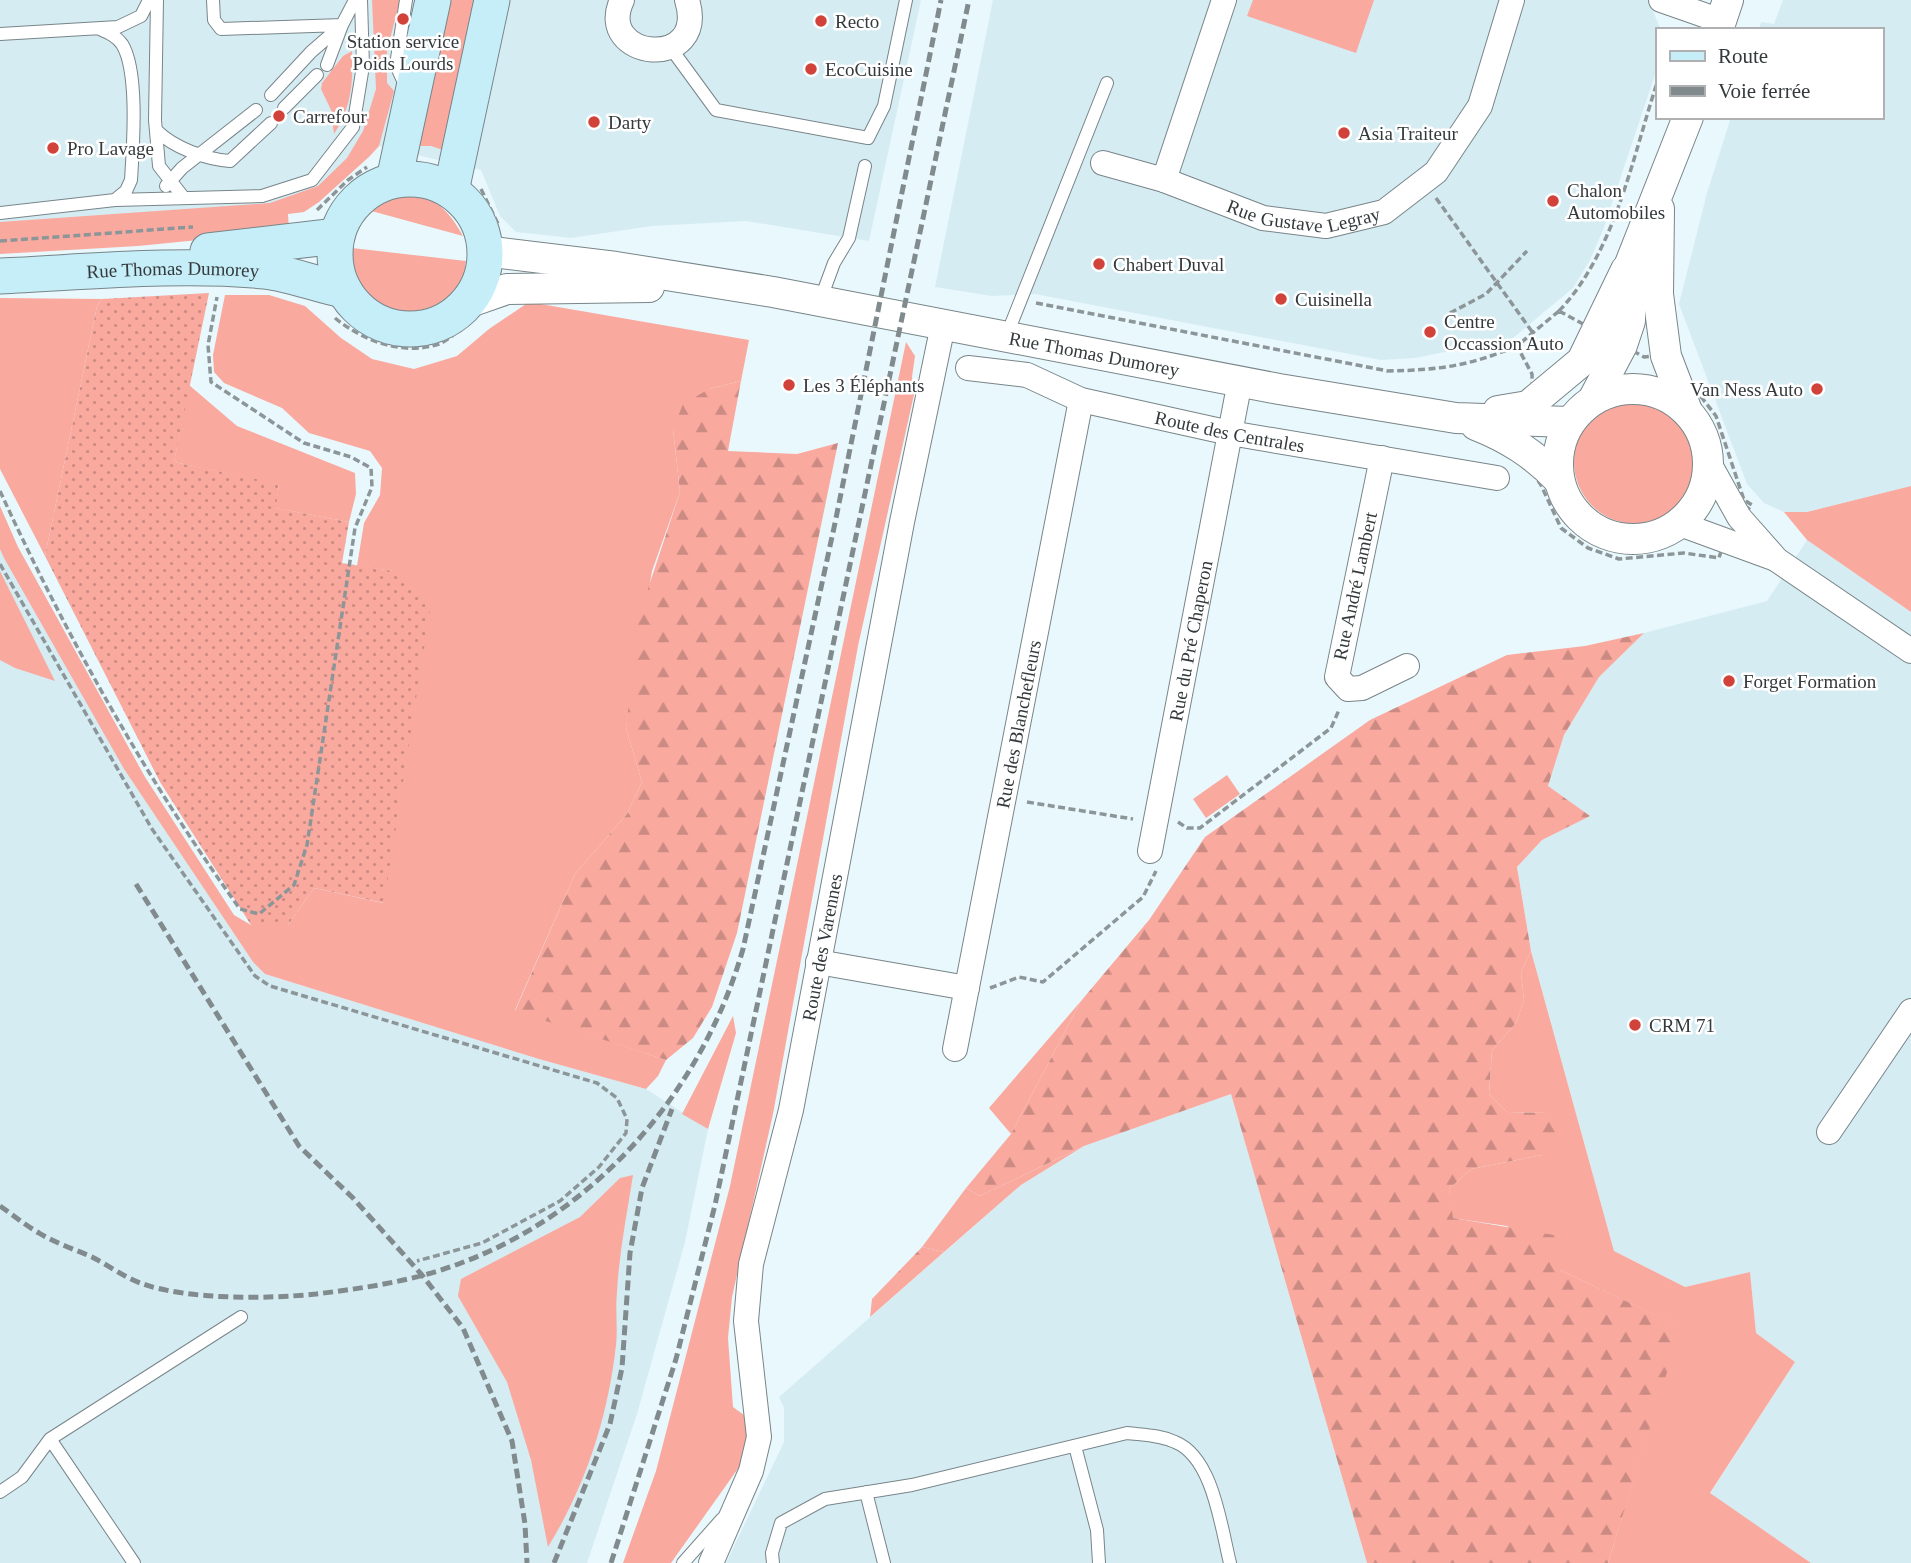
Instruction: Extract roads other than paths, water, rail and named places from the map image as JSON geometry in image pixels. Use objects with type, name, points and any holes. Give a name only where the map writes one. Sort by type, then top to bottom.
[{"type":"main road","points":[[394,180],[433,0]]},
{"type":"main road","points":[[465,188],[414,178],[394,180],[374,188],[357,200],[345,216],[337,236],[335,264],[338,303],[359,309],[379,323],[402,329],[426,328],[468,313],[481,279],[499,252],[480,228],[469,207],[465,188],[492,0]]},
{"type":"main road","name":"Rue Thomas Dumorey","points":[[0,261],[232,249],[337,236]]},
{"type":"main road","name":"Rue Thomas Dumorey","points":[[0,276],[221,270],[295,276],[338,303]]},
{"type":"street","points":[[622,0],[618,17],[627,39],[647,51],[670,47],[687,29],[690,10],[687,0]]},
{"type":"street","points":[[1164,180],[1224,0]]},
{"type":"street","name":"Rue Gustave Legray","points":[[1103,163],[1164,180],[1263,218],[1326,226],[1384,212],[1436,172],[1479,106],[1512,0]]},
{"type":"street","points":[[1661,0],[1722,17]]},
{"type":"street","points":[[1593,400],[1630,264],[1687,119]]},
{"type":"street","points":[[1659,193],[1657,294],[1666,356],[1687,411],[1703,435],[1709,463],[1740,517],[1777,560]]},
{"type":"street","name":"Rue Thomas Dumorey","points":[[499,252],[733,285],[1240,381],[1456,418],[1499,434],[1526,450],[1559,480]]},
{"type":"street","name":"Rue Thomas Dumorey","points":[[468,313],[507,289],[733,285]]},
{"type":"street","name":"Route des Varennes","points":[[711,1563],[740,1498],[759,1437],[746,1321],[751,1264],[790,1110],[943,325]]},
{"type":"street","points":[[1533,412],[1582,361],[1609,339]]},
{"type":"street","name":"Route des Centrales","points":[[968,368],[1027,375],[1081,400],[1230,433],[1497,478]]},
{"type":"street","name":"Rue du Pré Chaperon","points":[[1155,857],[1156,816],[1240,381]]},
{"type":"street","points":[[1687,411],[1667,396],[1642,388],[1616,390],[1593,400],[1569,422],[1559,450],[1559,480],[1569,504],[1585,523],[1607,535],[1632,540],[1657,536],[1679,524],[1701,496],[1709,463]]},
{"type":"street","name":"Rue des Blanchefleurs","points":[[955,1049],[1081,400]]},
{"type":"street","points":[[1456,418],[1528,406],[1533,412],[1569,422]]},
{"type":"street","name":"Rue André Lambert","points":[[1382,458],[1337,677],[1348,689],[1362,688],[1407,666]]},
{"type":"street","points":[[1679,524],[1777,560],[1911,650]]},
{"type":"street","points":[[818,962],[967,988]]},
{"type":"street","points":[[1829,1132],[1911,1011]]},
{"type":"lane","points":[[0,34],[100,29],[131,23],[141,16],[149,0]]},
{"type":"lane","points":[[157,0],[156,130],[159,166],[169,183],[184,198]]},
{"type":"lane","points":[[213,0],[214,20],[216,26],[221,29],[342,25]]},
{"type":"lane","points":[[327,65],[342,25],[358,0]]},
{"type":"lane","points":[[0,213],[115,200],[262,196],[312,180],[353,127],[363,66],[358,0]]},
{"type":"lane","points":[[407,0],[396,65],[412,98]]},
{"type":"lane","points":[[670,47],[716,110],[868,138],[884,106],[906,0]]},
{"type":"lane","points":[[271,95],[311,52],[342,25]]},
{"type":"lane","points":[[100,29],[116,37],[122,45],[130,69],[131,180],[126,191],[115,200]]},
{"type":"lane","points":[[284,108],[317,75]]},
{"type":"lane","points":[[1006,337],[1018,300],[1107,83]]},
{"type":"lane","points":[[154,199],[200,154],[256,110]]},
{"type":"lane","points":[[156,130],[167,142],[230,161],[271,123]]},
{"type":"lane","points":[[820,302],[835,263],[849,238],[865,166]]},
{"type":"lane","points":[[0,1492],[22,1477],[50,1439],[241,1317]]},
{"type":"lane","points":[[773,1563],[781,1523],[825,1499],[912,1485],[1127,1433],[1158,1436],[1178,1443],[1195,1456],[1209,1480],[1230,1563]]},
{"type":"lane","points":[[50,1439],[134,1563]]},
{"type":"lane","points":[[1075,1446],[1097,1530],[1099,1563]]},
{"type":"lane","points":[[866,1492],[884,1563]]},
{"type":"lane","points":[[683,1563],[740,1498]]},
{"type":"railway","points":[[0,1206],[45,1237],[92,1257],[136,1281],[162,1289],[205,1296],[275,1297],[371,1286],[425,1275],[461,1263],[511,1241],[557,1212],[600,1178],[638,1139],[672,1096],[701,1050],[725,1001],[743,949],[835,523],[941,0]]},
{"type":"railway","points":[[611,1563],[676,1359],[715,1205],[969,0]]},
{"type":"railway","points":[[136,884],[299,1146],[353,1198],[422,1275],[463,1328],[512,1441],[525,1524],[527,1563]]},
{"type":"railway","points":[[554,1563],[610,1424],[622,1368],[630,1253],[642,1188],[672,1109]]},
{"type":"place","name":"Station service Poids Lourds","points":[[403,19]]},
{"type":"place","name":"Recto","points":[[821,21]]},
{"type":"place","name":"EcoCuisine","points":[[811,69]]},
{"type":"place","name":"Carrefour","points":[[279,116]]},
{"type":"place","name":"Darty","points":[[594,122]]},
{"type":"place","name":"Asia Traiteur","points":[[1344,133]]},
{"type":"place","name":"Pro Lavage","points":[[53,148]]},
{"type":"place","name":"Chalon Automobiles","points":[[1553,201]]},
{"type":"place","name":"Chabert Duval","points":[[1099,264]]},
{"type":"place","name":"Cuisinella","points":[[1281,299]]},
{"type":"place","name":"Centre Occassion Auto","points":[[1430,332]]},
{"type":"place","name":"Les 3 Éléphants","points":[[789,385]]},
{"type":"place","name":"Van Ness Auto","points":[[1817,389]]},
{"type":"place","name":"Forget Formation","points":[[1729,681]]},
{"type":"place","name":"CRM 71","points":[[1635,1025]]}]
